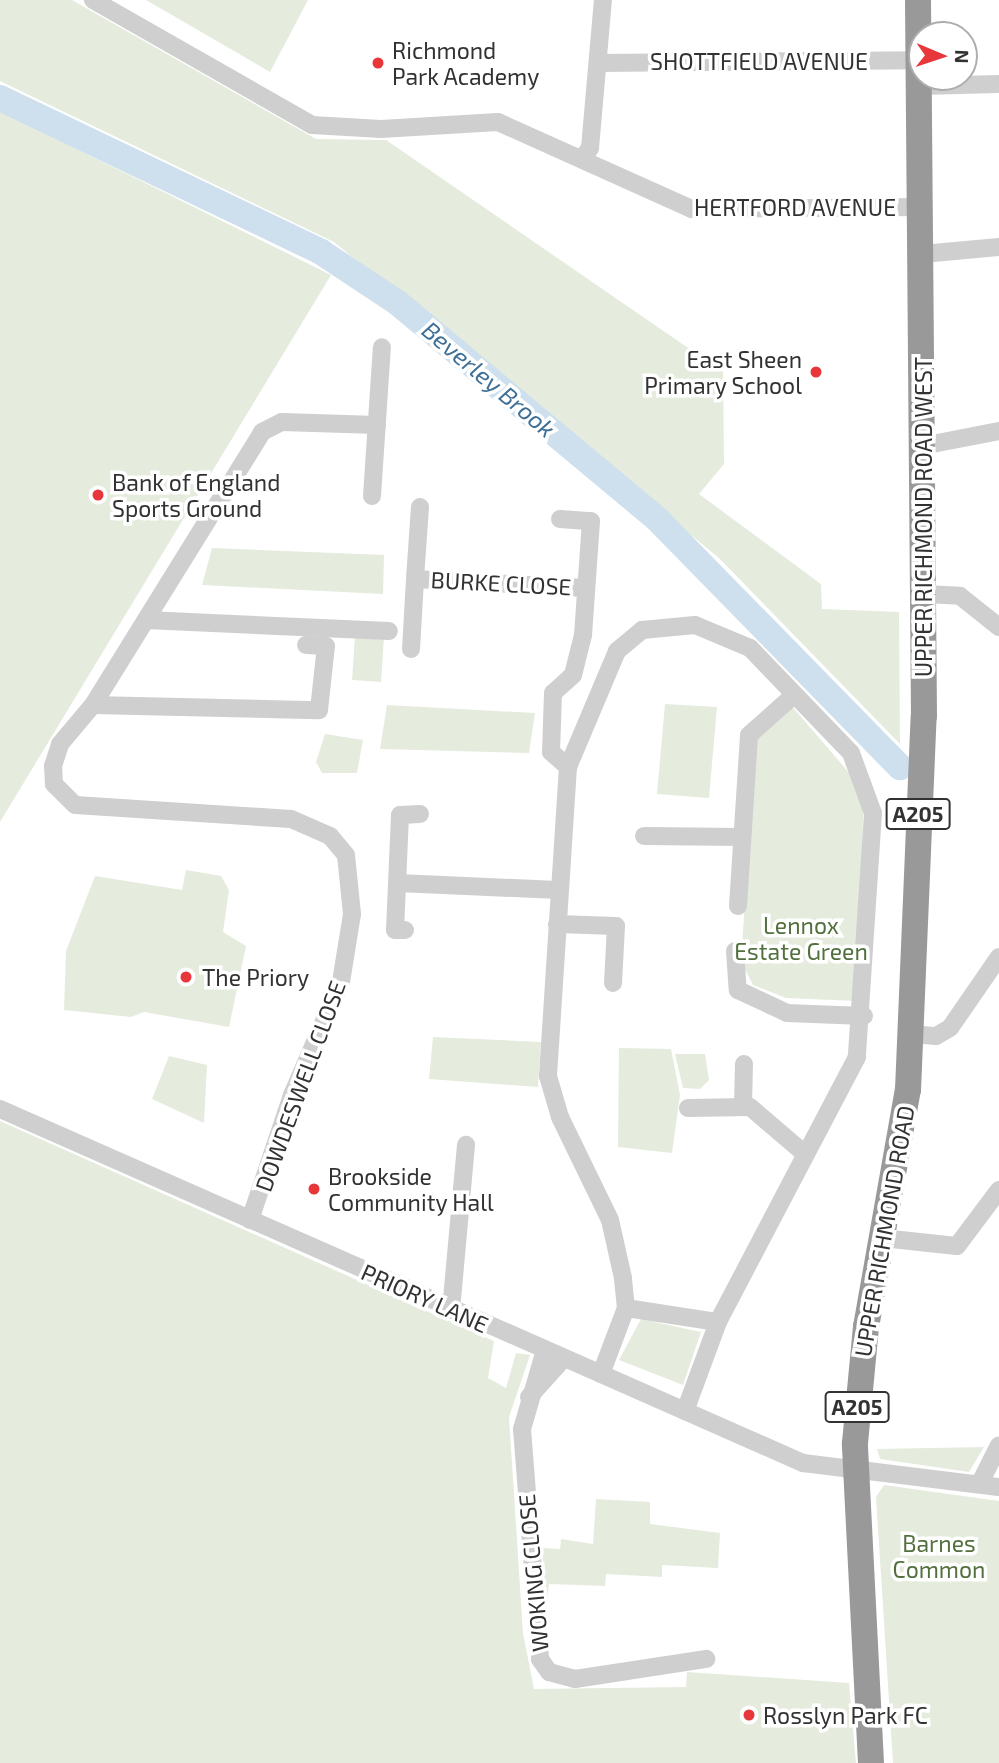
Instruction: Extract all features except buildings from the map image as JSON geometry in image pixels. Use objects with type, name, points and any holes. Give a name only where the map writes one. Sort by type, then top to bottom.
[{"type":"highway","name":"UPPER RICHMOND ROAD WEST","points":[[918,0],[919,21]]},
{"type":"highway","name":"UPPER RICHMOND ROAD WEST","points":[[912,1034],[925,594],[920,91]]},
{"type":"highway","name":"UPPER RICHMOND ROAD","points":[[871,1763],[854,1469],[858,1387],[912,1034]]},
{"type":"street","name":"HERTFORD AVENUE","points":[[93,0],[312,125],[382,129],[498,122],[584,156],[692,209],[919,207]]},
{"type":"street","points":[[584,156],[599,63],[603,0]]},
{"type":"street","name":"SHOTTFIELD AVENUE","points":[[599,63],[908,73]]},
{"type":"street","name":"SHOTTFIELD AVENUE","points":[[978,81],[999,84]]},
{"type":"street","points":[[922,254],[999,247]]},
{"type":"street","points":[[372,496],[382,347]]},
{"type":"street","name":"DOWDESWELL CLOSE","points":[[250,1220],[292,1095],[341,982],[352,914],[346,855],[330,836],[291,819],[75,805],[54,784],[53,766],[60,744],[93,705],[269,426],[377,425]]},
{"type":"street","points":[[922,446],[999,431]]},
{"type":"street","name":"BURKE CLOSE","points":[[411,649],[420,507]]},
{"type":"street","name":"BURKE CLOSE","points":[[560,519],[591,521],[586,588],[573,675],[553,693],[551,752],[568,767]]},
{"type":"street","name":"BURKE CLOSE","points":[[415,579],[586,588]]},
{"type":"street","points":[[925,594],[960,596],[999,627]]},
{"type":"street","points":[[146,620],[389,631]]},
{"type":"street","points":[[601,1374],[626,1308],[610,1220],[560,1117],[548,1076],[568,767],[596,690],[628,639],[666,625],[695,625],[750,648],[793,696],[851,753],[871,797],[864,1016],[857,1057],[718,1322],[685,1411]]},
{"type":"street","points":[[93,705],[319,710],[326,646],[306,645]]},
{"type":"street","points":[[573,675],[596,690]]},
{"type":"street","points":[[738,906],[749,735],[793,696]]},
{"type":"street","points":[[405,930],[394,930],[400,815],[420,814]]},
{"type":"street","points":[[645,836],[742,837]]},
{"type":"street","points":[[398,883],[558,890]]},
{"type":"street","points":[[557,924],[616,926],[613,983]]},
{"type":"street","points":[[735,951],[738,990],[787,1013],[864,1016]]},
{"type":"street","points":[[912,1034],[936,1036],[950,1028],[999,957]]},
{"type":"street","points":[[743,1107],[744,1064]]},
{"type":"street","points":[[688,1108],[743,1107],[805,1154]]},
{"type":"street","name":"PRIORY LANE","points":[[0,1109],[803,1463],[999,1487]]},
{"type":"street","points":[[451,1310],[466,1145]]},
{"type":"street","points":[[882,1238],[957,1246],[999,1189]]},
{"type":"street","points":[[626,1308],[718,1322]]},
{"type":"street","name":"WOKING CLOSE","points":[[545,1350],[529,1397],[522,1444],[535,1645],[545,1667],[584,1679],[706,1659]]},
{"type":"street","points":[[529,1397],[564,1358]]},
{"type":"street","points":[[980,1483],[999,1445]]},
{"type":"green space","points":[[0,0],[72,0],[316,139],[386,140],[723,372],[724,464],[699,494],[821,584],[822,609],[899,612],[900,744],[719,558],[334,242],[0,81]]},
{"type":"green space","points":[[146,0],[308,0],[270,72]]},
{"type":"green space","name":"Bank of England Sports Ground","points":[[0,111],[331,275],[0,822]]},
{"type":"green space","points":[[212,548],[384,555],[383,594],[202,585]]},
{"type":"green space","points":[[355,636],[384,637],[381,682],[352,680]]},
{"type":"green space","points":[[665,704],[717,707],[709,798],[657,794]]},
{"type":"green space","name":"Lennox Estate Green","points":[[790,704],[864,790],[857,1001],[786,998],[753,985],[741,961],[756,737]]},
{"type":"green space","points":[[387,705],[535,713],[529,753],[380,749]]},
{"type":"green space","points":[[325,734],[363,740],[357,773],[322,773],[316,762]]},
{"type":"green space","points":[[186,870],[221,876],[229,890],[223,932],[246,946],[229,1027],[144,1012],[131,1017],[64,1010],[66,951],[95,876],[182,890]]},
{"type":"green space","points":[[433,1037],[541,1042],[538,1087],[429,1079]]},
{"type":"green space","points":[[619,1048],[671,1049],[680,1095],[672,1153],[618,1147]]},
{"type":"green space","points":[[675,1054],[705,1054],[709,1080],[700,1089],[683,1088]]},
{"type":"green space","points":[[169,1056],[207,1065],[204,1123],[152,1099]]},
{"type":"green space","points":[[0,1121],[494,1341],[488,1378],[506,1388],[516,1353],[530,1355],[509,1417],[523,1633],[534,1689],[686,1687],[687,1672],[849,1683],[856,1763],[0,1763]]},
{"type":"green space","points":[[641,1319],[701,1332],[683,1385],[619,1360]]},
{"type":"green space","points":[[984,1447],[969,1472],[880,1459],[877,1449]]},
{"type":"green space","name":"Barnes Common","points":[[884,1485],[999,1501],[999,1763],[893,1763],[876,1497]]},
{"type":"green space","points":[[596,1499],[650,1502],[650,1524],[720,1533],[718,1568],[662,1565],[662,1577],[606,1574],[605,1586],[549,1584],[546,1610],[542,1548],[560,1549],[561,1539],[593,1544]]},
{"type":"waterway","name":"Beverley Brook","points":[[0,98],[321,252],[398,303],[658,520],[900,767]]},
{"type":"place","name":"Richmond Park Academy","points":[[378,63]]},
{"type":"place","name":"East Sheen Primary School","points":[[816,372]]},
{"type":"place","name":"Bank of England Sports Ground","points":[[98,495]]},
{"type":"place","name":"The Priory","points":[[186,977]]},
{"type":"place","name":"Brookside Community Hall","points":[[314,1189]]},
{"type":"place","name":"Rosslyn Park FC","points":[[749,1715]]}]
